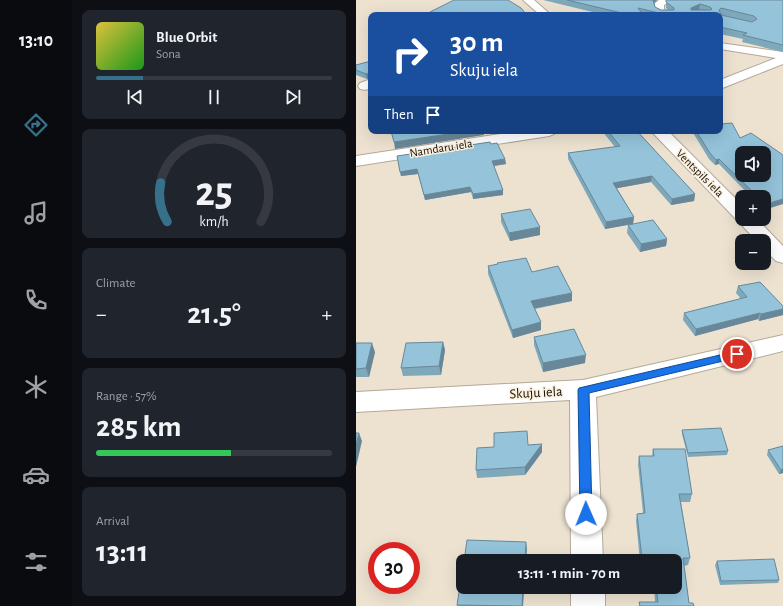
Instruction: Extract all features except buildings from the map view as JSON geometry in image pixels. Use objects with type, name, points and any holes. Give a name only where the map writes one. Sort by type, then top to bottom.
[{"type":"street","points":[[528,0],[542,12]]},
{"type":"street","points":[[662,12],[659,10],[659,4],[666,0]]},
{"type":"street","points":[[723,46],[783,56]]},
{"type":"street","points":[[723,84],[783,60]]},
{"type":"street","name":"Namdaru iela","points":[[356,161],[530,134]]},
{"type":"street","name":"Ventspils iela","points":[[662,134],[735,208]]},
{"type":"street","points":[[753,226],[783,256]]},
{"type":"street","name":"Skuju iela","points":[[356,402],[583,390],[783,344]]},
{"type":"street","points":[[583,390],[587,554]]},
{"type":"street","points":[[588,594],[588,606]]},
{"type":"route","points":[[586,514],[583,390],[737,354]]}]
